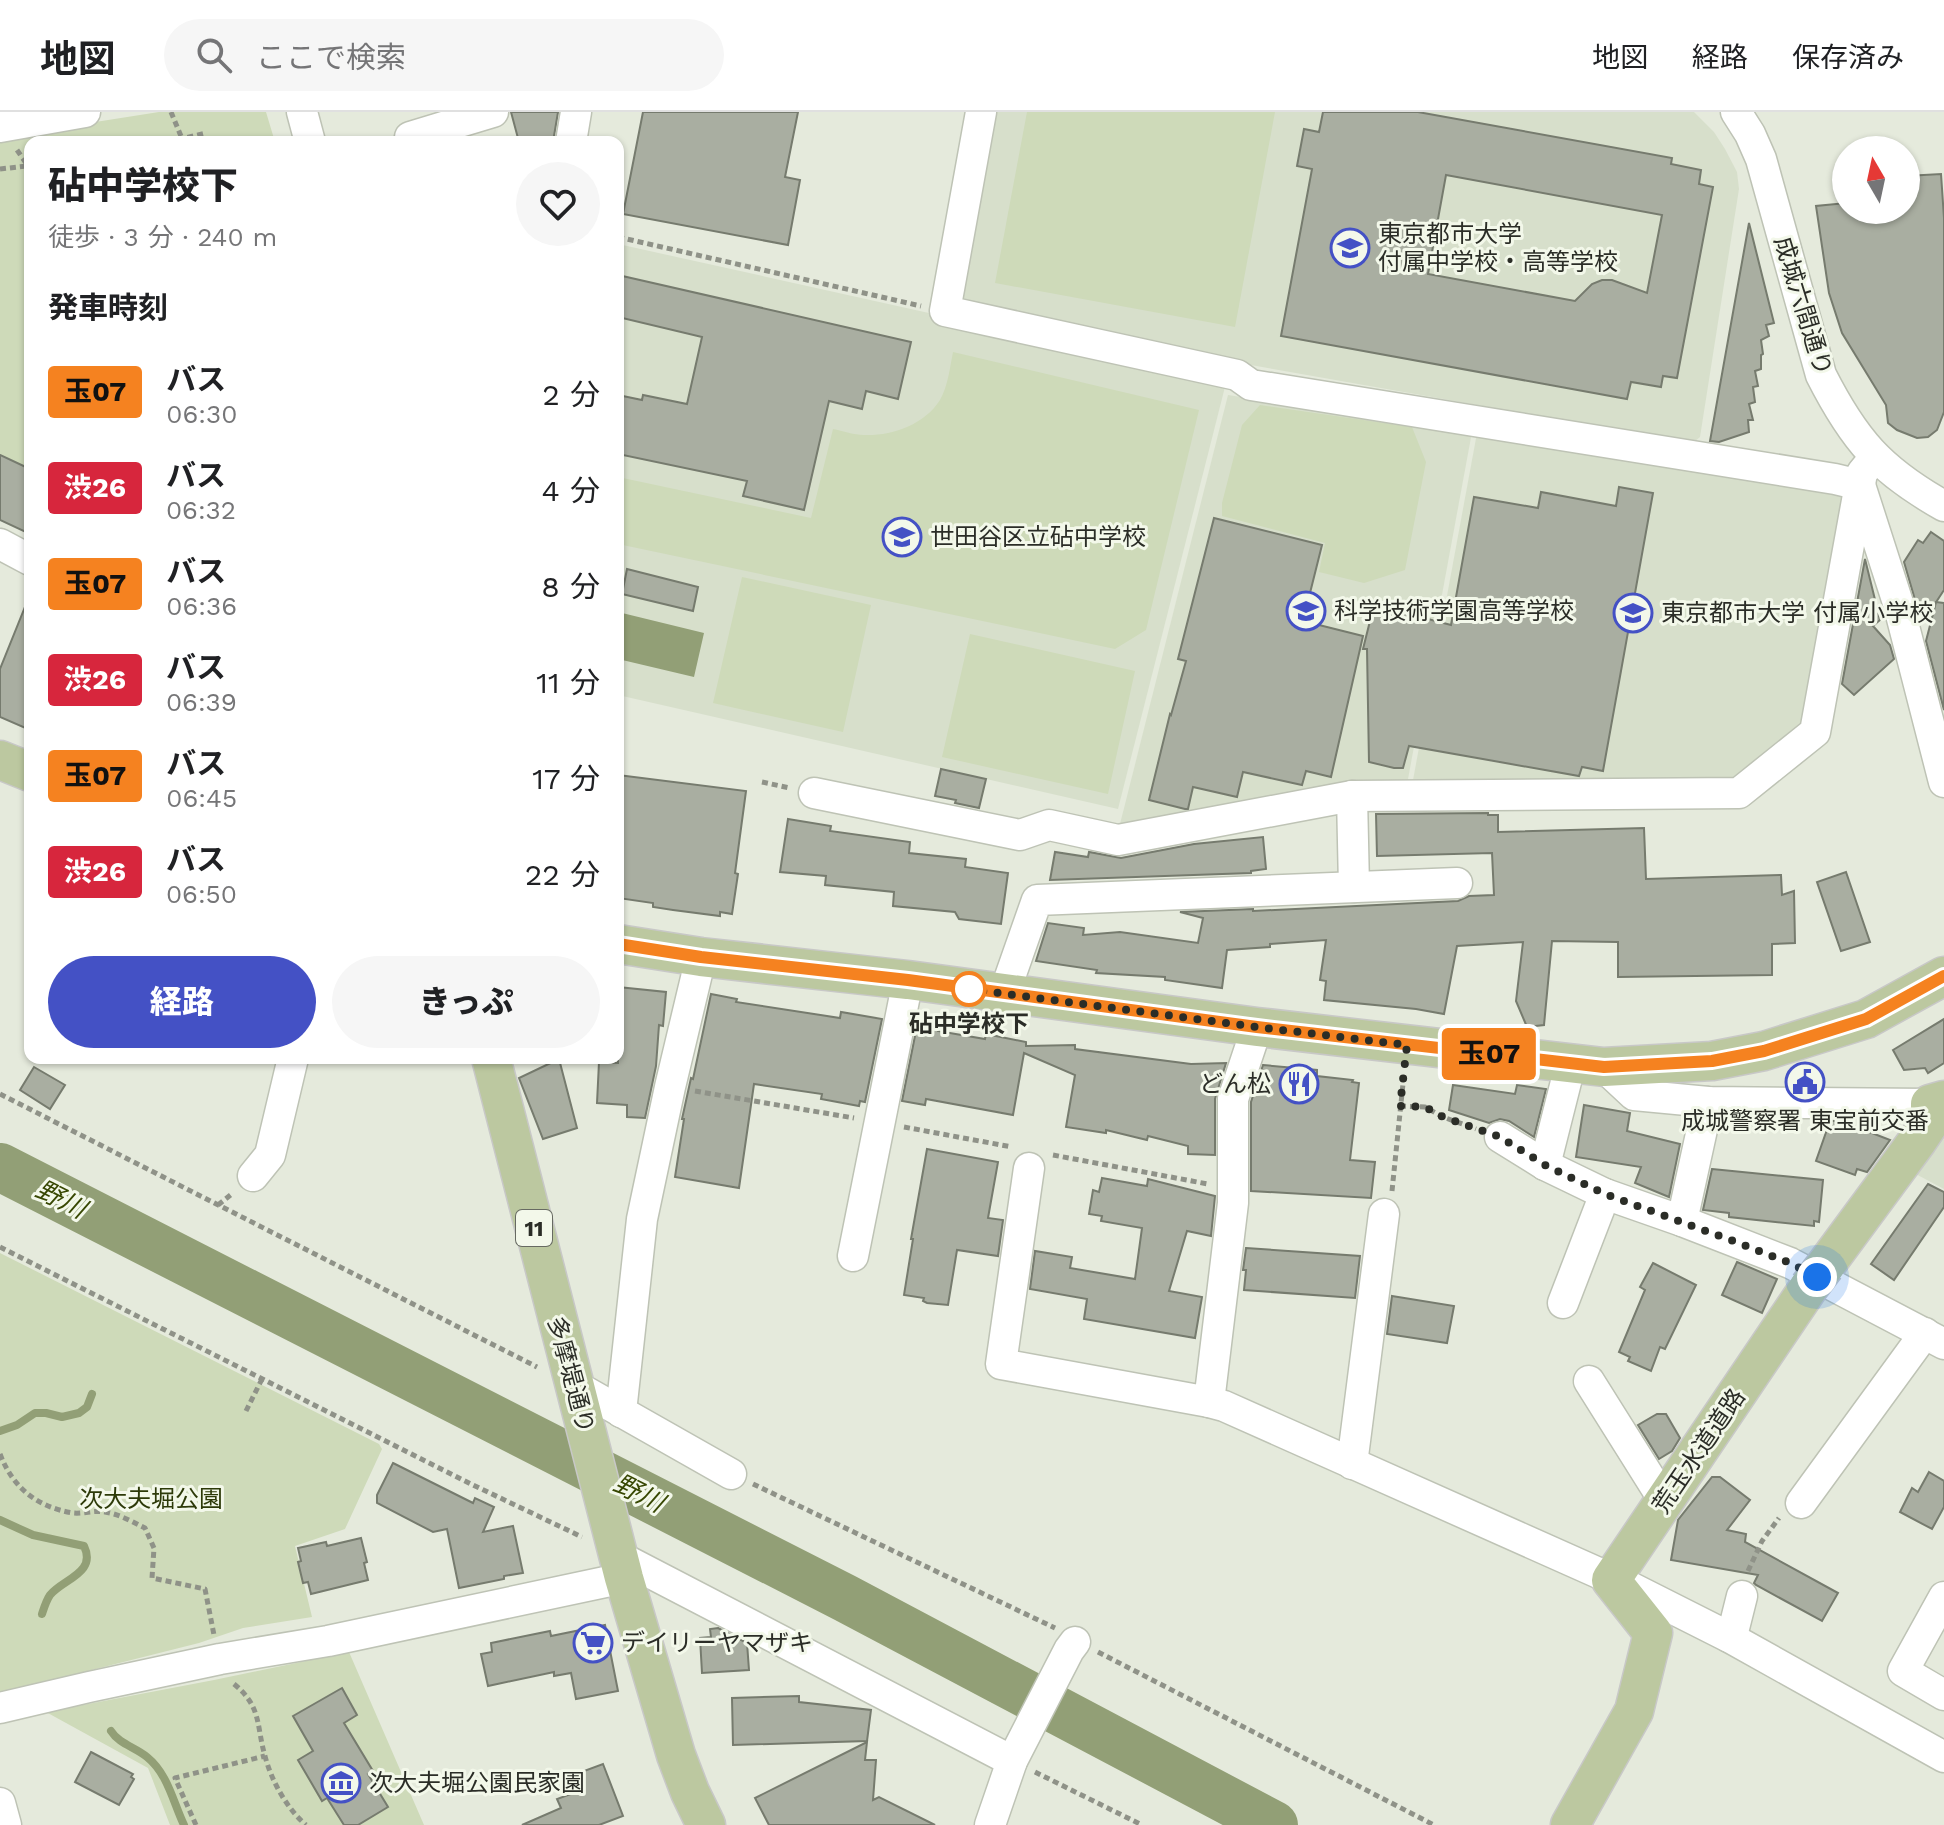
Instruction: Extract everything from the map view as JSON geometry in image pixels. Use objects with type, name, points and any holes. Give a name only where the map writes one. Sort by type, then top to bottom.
[{"type":"main road","points":[[0,760],[24,770]]},
{"type":"main road","points":[[624,945],[1257,1027],[1587,1065],[1712,1061],[1764,1051],[1866,1019],[1944,976]]},
{"type":"main road","name":"多摩堤通り","points":[[493,1064],[618,1557],[676,1755],[706,1825]]},
{"type":"main road","name":"荒玉水道道路","points":[[1611,1580],[1817,1276],[1918,1140],[1930,1122],[1937,1102]]},
{"type":"main road","points":[[1570,1825],[1634,1711],[1653,1633],[1611,1580]]},
{"type":"street","points":[[18,120],[85,112]]},
{"type":"street","points":[[302,112],[308,136]]},
{"type":"street","points":[[409,130],[493,112]]},
{"type":"street","points":[[572,136],[576,112]]},
{"type":"street","points":[[981,112],[945,311],[1237,375],[1251,385],[1860,485]]},
{"type":"street","name":"成城六間通り","points":[[1736,112],[1761,159],[1821,375],[1838,408],[1875,457],[1904,482],[1944,506]]},
{"type":"street","points":[[814,793],[1020,835],[1049,825],[1118,840],[1352,796],[1739,793],[1815,732],[1862,473],[1875,457]]},
{"type":"street","points":[[1860,485],[1898,603],[1944,782]]},
{"type":"street","points":[[0,544],[24,557]]},
{"type":"street","points":[[1352,796],[1354,887]]},
{"type":"street","points":[[1004,994],[1037,900],[1457,883]]},
{"type":"street","points":[[621,1412],[642,1219],[701,957]]},
{"type":"street","points":[[853,1256],[908,980]]},
{"type":"street","points":[[1209,1402],[1233,1203],[1233,1099],[1257,1027]]},
{"type":"street","points":[[253,1176],[270,1155],[292,1064]]},
{"type":"street","points":[[1545,1165],[1587,1065],[1634,1095],[1708,1102],[1937,1102]]},
{"type":"street","points":[[1682,1221],[1708,1102]]},
{"type":"street","points":[[1500,1137],[1545,1165],[1605,1194],[1790,1263],[1934,1338],[1801,1503]]},
{"type":"street","points":[[1029,1156],[1001,1364],[1224,1406],[1611,1580],[1729,1637],[1941,1748]]},
{"type":"street","points":[[1563,1303],[1605,1194]]},
{"type":"street","points":[[1352,1464],[1384,1214]]},
{"type":"street","points":[[1589,1381],[1665,1502]]},
{"type":"street","points":[[576,1392],[621,1412],[731,1474]]},
{"type":"street","points":[[0,1708],[220,1659],[328,1641],[618,1557],[1015,1754]]},
{"type":"street","points":[[1729,1637],[1742,1596]]},
{"type":"street","points":[[1944,1597],[1903,1671],[1944,1695]]},
{"type":"street","points":[[990,1825],[1015,1754],[1072,1646]]},
{"type":"street","points":[[0,1803],[6,1825]]},
{"type":"path","points":[[171,112],[181,136]]},
{"type":"path","points":[[196,136],[206,133]]},
{"type":"path","points":[[0,169],[24,166]]},
{"type":"path","points":[[624,238],[945,311]]},
{"type":"path","points":[[1384,1214],[1390,1203],[1407,1045]]},
{"type":"path","points":[[670,1087],[880,1122],[1029,1156],[1233,1189]]},
{"type":"path","points":[[0,1094],[576,1392]]},
{"type":"path","points":[[1400,1106],[1425,1107],[1443,1117],[1500,1137]]},
{"type":"path","points":[[0,1247],[618,1557]]},
{"type":"path","points":[[246,1411],[262,1379]]},
{"type":"path","points":[[0,1454],[20,1489],[44,1504],[75,1513],[105,1512],[145,1528],[154,1548],[152,1578],[205,1589],[226,1678],[246,1694],[260,1723],[265,1756],[280,1792],[306,1825]]},
{"type":"path","points":[[1742,1596],[1748,1568],[1762,1541],[1793,1499],[1801,1503]]},
{"type":"path","points":[[1015,1754],[1142,1825]]},
{"type":"path","points":[[196,1825],[175,1778],[265,1756]]},
{"type":"shaded area","name":"東京都市大学 付属中学校・高等学校","points":[[995,112],[1694,112],[1714,132],[1725,149],[1737,172],[1739,189],[1700,437],[1693,443],[1228,361],[959,307]]},
{"type":"shaded area","name":"世田谷区立砧中学校","points":[[624,245],[1227,379],[1118,809],[624,696]]},
{"type":"shaded area","name":"科学技術学園高等学校","points":[[1228,395],[1472,432],[1406,790],[1118,832]]},
{"type":"shaded area","name":"東京都市大学 付属小学校","points":[[1477,433],[1847,492],[1799,734],[1745,782],[1411,791]]},
{"type":"shaded area","points":[[624,613],[704,633],[694,677],[624,660]]},
{"type":"shaded area","points":[[1944,1120],[1944,1189],[1910,1171]]},
{"type":"green space","points":[[159,112],[266,112],[273,136],[24,136],[24,465],[0,455],[0,137]]},
{"type":"green space","points":[[1027,112],[1275,112],[1235,327],[995,283]]},
{"type":"green space","points":[[953,352],[1199,410],[1146,630],[1115,649],[624,545],[624,478],[811,518],[833,429],[875,435],[906,427],[933,409],[947,383]]},
{"type":"green space","points":[[1260,405],[1412,427],[1426,462],[1405,570],[1364,583],[1319,572],[1325,543],[1222,516],[1222,503],[1242,425]]},
{"type":"green space","points":[[742,577],[871,605],[843,732],[713,703]]},
{"type":"green space","points":[[970,634],[1135,671],[1108,794],[942,757]]},
{"type":"green space","name":"次大夫堀公園","points":[[0,1253],[379,1444],[382,1449],[345,1529],[295,1546],[312,1617],[243,1628],[199,1643],[0,1693]]},
{"type":"green space","points":[[349,1652],[424,1825],[170,1825],[148,1768],[46,1712],[214,1680]]},
{"type":"building","points":[[511,112],[558,112],[554,136],[517,136]]},
{"type":"building","points":[[643,112],[798,112],[785,177],[800,180],[788,245],[624,214]]},
{"type":"building","points":[[1323,112],[1418,112],[1672,158],[1671,164],[1701,170],[1699,184],[1713,187],[1677,378],[1663,376],[1661,387],[1631,382],[1627,399],[1281,336],[1312,169],[1297,166],[1304,129],[1319,132]],"holes":[[[1446,175],[1662,215],[1647,293],[1612,280],[1602,280],[1592,284],[1575,301],[1428,274]]]},
{"type":"building","points":[[1941,174],[1944,218],[1944,412],[1937,430],[1928,437],[1917,438],[1888,423],[1886,405],[1842,333],[1829,293],[1816,206],[1832,204],[1832,224],[1920,224],[1920,175]]},
{"type":"building","points":[[1749,223],[1774,323],[1766,325],[1769,336],[1761,340],[1763,354],[1761,369],[1755,371],[1758,386],[1753,387],[1755,402],[1749,404],[1753,420],[1748,420],[1749,432],[1719,442],[1710,441]]},
{"type":"building","points":[[624,276],[911,342],[898,399],[866,391],[862,409],[829,401],[804,510],[743,496],[747,481],[624,455],[624,396],[642,400],[643,395],[687,404],[702,337],[624,318]]},
{"type":"building","points":[[0,455],[24,466],[24,531],[0,520]]},
{"type":"building","points":[[1619,487],[1653,493],[1603,771],[1582,767],[1579,776],[1409,746],[1403,768],[1369,762],[1367,649],[1363,649],[1374,605],[1451,625],[1474,497],[1538,508],[1541,492],[1616,506]]},
{"type":"building","points":[[1214,518],[1322,545],[1303,621],[1363,636],[1331,777],[1306,771],[1302,785],[1243,772],[1237,797],[1193,787],[1188,809],[1185,809],[1149,800],[1186,661],[1178,659]]},
{"type":"building","points":[[1931,532],[1944,541],[1944,590],[1927,616],[1918,610],[1904,562],[1918,540],[1923,543]]},
{"type":"building","points":[[1865,559],[1880,620],[1873,626],[1890,645],[1894,659],[1854,695],[1842,684]]},
{"type":"building","points":[[627,569],[698,587],[693,611],[624,594]]},
{"type":"building","points":[[1936,602],[1944,603],[1944,710],[1926,641]]},
{"type":"building","points":[[24,609],[24,727],[0,717],[0,669]]},
{"type":"building","points":[[941,769],[986,779],[979,808],[935,796]]},
{"type":"building","points":[[624,776],[746,791],[732,914],[720,912],[720,916],[673,910],[653,907],[653,903],[624,899]]},
{"type":"building","points":[[1376,814],[1498,815],[1498,832],[1644,828],[1646,879],[1781,875],[1782,895],[1794,891],[1795,943],[1772,944],[1772,975],[1618,977],[1618,942],[1552,941],[1544,1025],[1527,1027],[1516,1001],[1523,942],[1457,946],[1444,1014],[1324,1000],[1326,981],[1320,980],[1326,940],[1227,950],[1222,988],[1165,980],[1165,977],[1096,973],[1097,970],[1036,961],[1048,923],[1084,928],[1083,935],[1120,932],[1198,943],[1203,918],[1180,912],[1458,901],[1469,896],[1494,895],[1492,853],[1377,856]]},
{"type":"building","points":[[788,819],[831,826],[830,831],[910,842],[909,853],[966,859],[965,867],[1008,873],[1001,924],[959,919],[955,912],[893,906],[894,892],[825,885],[826,876],[780,872]]},
{"type":"building","points":[[1263,837],[1266,869],[1251,873],[1050,880],[1055,852],[1088,857],[1089,852],[1121,858],[1194,844]]},
{"type":"building","points":[[1846,872],[1870,942],[1841,951],[1817,882]]},
{"type":"building","points":[[624,988],[666,992],[663,1026],[659,1025],[656,1066],[645,1118],[627,1117],[627,1105],[597,1103],[599,1064],[624,1064]]},
{"type":"building","points":[[711,994],[737,999],[736,1002],[840,1018],[841,1012],[882,1019],[865,1102],[860,1101],[859,1106],[821,1099],[822,1094],[754,1084],[739,1188],[675,1177],[682,1119]]},
{"type":"building","points":[[1944,1019],[1944,1063],[1928,1073],[1925,1068],[1904,1070],[1893,1050]]},
{"type":"building","points":[[918,1021],[939,1025],[938,1031],[985,1039],[986,1034],[1026,1042],[1026,1046],[1075,1045],[1075,1049],[1191,1064],[1226,1063],[1215,1099],[1215,1155],[1188,1154],[1188,1146],[1148,1136],[1147,1140],[1106,1130],[1106,1133],[1066,1127],[1075,1075],[1024,1053],[1013,1115],[926,1099],[925,1105],[902,1101]]},
{"type":"building","points":[[548,1064],[560,1064],[577,1128],[543,1139],[519,1078]]},
{"type":"building","points":[[1263,1065],[1317,1070],[1317,1076],[1359,1083],[1350,1160],[1375,1162],[1371,1198],[1251,1191],[1251,1102]]},
{"type":"building","points":[[34,1067],[65,1085],[50,1109],[20,1090]]},
{"type":"building","points":[[1453,1085],[1515,1094],[1517,1085],[1546,1089],[1534,1137],[1509,1121],[1500,1119],[1489,1123],[1449,1110]]},
{"type":"building","points":[[1584,1105],[1630,1113],[1627,1131],[1680,1144],[1669,1197],[1635,1183],[1641,1167],[1576,1157]]},
{"type":"building","points":[[1830,1121],[1841,1121],[1890,1140],[1867,1172],[1857,1169],[1855,1175],[1816,1161]]},
{"type":"building","points":[[927,1149],[998,1162],[988,1218],[1003,1220],[998,1256],[957,1250],[948,1305],[927,1303],[923,1301],[924,1298],[904,1295]]},
{"type":"building","points":[[1712,1169],[1823,1180],[1819,1222],[1814,1221],[1814,1226],[1729,1217],[1729,1213],[1703,1210]]},
{"type":"building","points":[[1102,1178],[1147,1186],[1148,1179],[1215,1196],[1211,1236],[1187,1231],[1169,1291],[1202,1297],[1195,1338],[1084,1319],[1087,1299],[1030,1289],[1035,1251],[1072,1257],[1070,1268],[1135,1279],[1142,1228],[1101,1221],[1102,1216],[1089,1214],[1093,1190],[1099,1192]]},
{"type":"building","points":[[1928,1184],[1944,1192],[1944,1207],[1894,1280],[1871,1264]]},
{"type":"building","points":[[1246,1248],[1360,1256],[1355,1298],[1244,1290]]},
{"type":"building","points":[[1737,1262],[1777,1279],[1762,1313],[1722,1295]]},
{"type":"building","points":[[1653,1263],[1696,1285],[1665,1349],[1660,1347],[1651,1371],[1628,1361],[1630,1357],[1619,1352],[1645,1290],[1640,1287]]},
{"type":"building","points":[[1392,1296],[1454,1306],[1447,1343],[1387,1334]]},
{"type":"building","points":[[1657,1414],[1666,1414],[1680,1438],[1672,1451],[1659,1459],[1638,1425]]},
{"type":"building","points":[[393,1463],[473,1503],[475,1498],[494,1507],[483,1532],[513,1526],[523,1573],[459,1588],[447,1529],[433,1532],[377,1503],[377,1495]]},
{"type":"building","points":[[1929,1472],[1944,1481],[1944,1507],[1932,1529],[1900,1512],[1912,1488],[1918,1492]]},
{"type":"building","points":[[1712,1477],[1720,1477],[1750,1500],[1727,1530],[1746,1534],[1745,1542],[1838,1593],[1822,1621],[1756,1585],[1758,1575],[1671,1560],[1678,1520]]},
{"type":"building","points":[[361,1538],[368,1580],[311,1594],[308,1582],[303,1583],[298,1548],[326,1542],[327,1546]]},
{"type":"building","points":[[605,1625],[618,1691],[576,1699],[571,1673],[554,1676],[554,1672],[488,1686],[481,1654],[492,1652],[491,1643],[550,1631],[551,1636]]},
{"type":"building","points":[[718,1628],[747,1643],[749,1670],[702,1673],[700,1638],[711,1637],[710,1629]]},
{"type":"building","points":[[342,1688],[357,1715],[344,1723],[373,1771],[368,1774],[388,1807],[358,1825],[344,1825],[327,1798],[322,1801],[298,1760],[313,1751],[293,1716]]},
{"type":"building","points":[[799,1696],[799,1702],[871,1710],[867,1741],[733,1745],[732,1698]]},
{"type":"building","points":[[867,1742],[865,1760],[876,1760],[873,1800],[879,1797],[935,1825],[769,1825],[755,1798]]},
{"type":"building","points":[[91,1752],[133,1774],[131,1777],[134,1779],[119,1805],[75,1782]]},
{"type":"building","points":[[603,1764],[623,1816],[599,1825],[522,1825],[561,1808],[557,1799],[571,1794],[565,1778]]},
{"type":"waterway","name":"野川","points":[[0,1167],[845,1598],[1274,1825]]},
{"type":"waterway","points":[[0,1431],[17,1425],[35,1413],[62,1417],[79,1413],[87,1407],[92,1394]]},
{"type":"waterway","points":[[0,1520],[33,1535],[84,1546],[86,1563],[77,1575],[50,1595],[42,1614]]},
{"type":"waterway","points":[[111,1731],[154,1764],[165,1780],[184,1825]]},
{"type":"bus line","name":"玉07","points":[[624,945],[1257,1027],[1604,1067],[1712,1061],[1764,1051],[1866,1019],[1944,976]]},
{"type":"place","name":"東京都市大学 付属中学校・高等学校","points":[[1350,248]]},
{"type":"place","name":"世田谷区立砧中学校","points":[[902,537]]},
{"type":"place","name":"科学技術学園高等学校","points":[[1306,611]]},
{"type":"place","name":"東京都市大学 付属小学校","points":[[1633,613]]},
{"type":"place","name":"砧中学校下","points":[[969,989]]},
{"type":"place","name":"成城警察署 東宝前交番","points":[[1805,1082]]},
{"type":"place","name":"どん松","points":[[1299,1084]]},
{"type":"place","name":"デイリーヤマザキ","points":[[593,1643]]},
{"type":"place","name":"次大夫堀公園民家園","points":[[341,1783]]},
{"type":"route","points":[[969,989],[1407,1045],[1400,1106],[1425,1107],[1443,1117],[1500,1137],[1545,1165],[1605,1194],[1790,1263],[1817,1277]]}]
